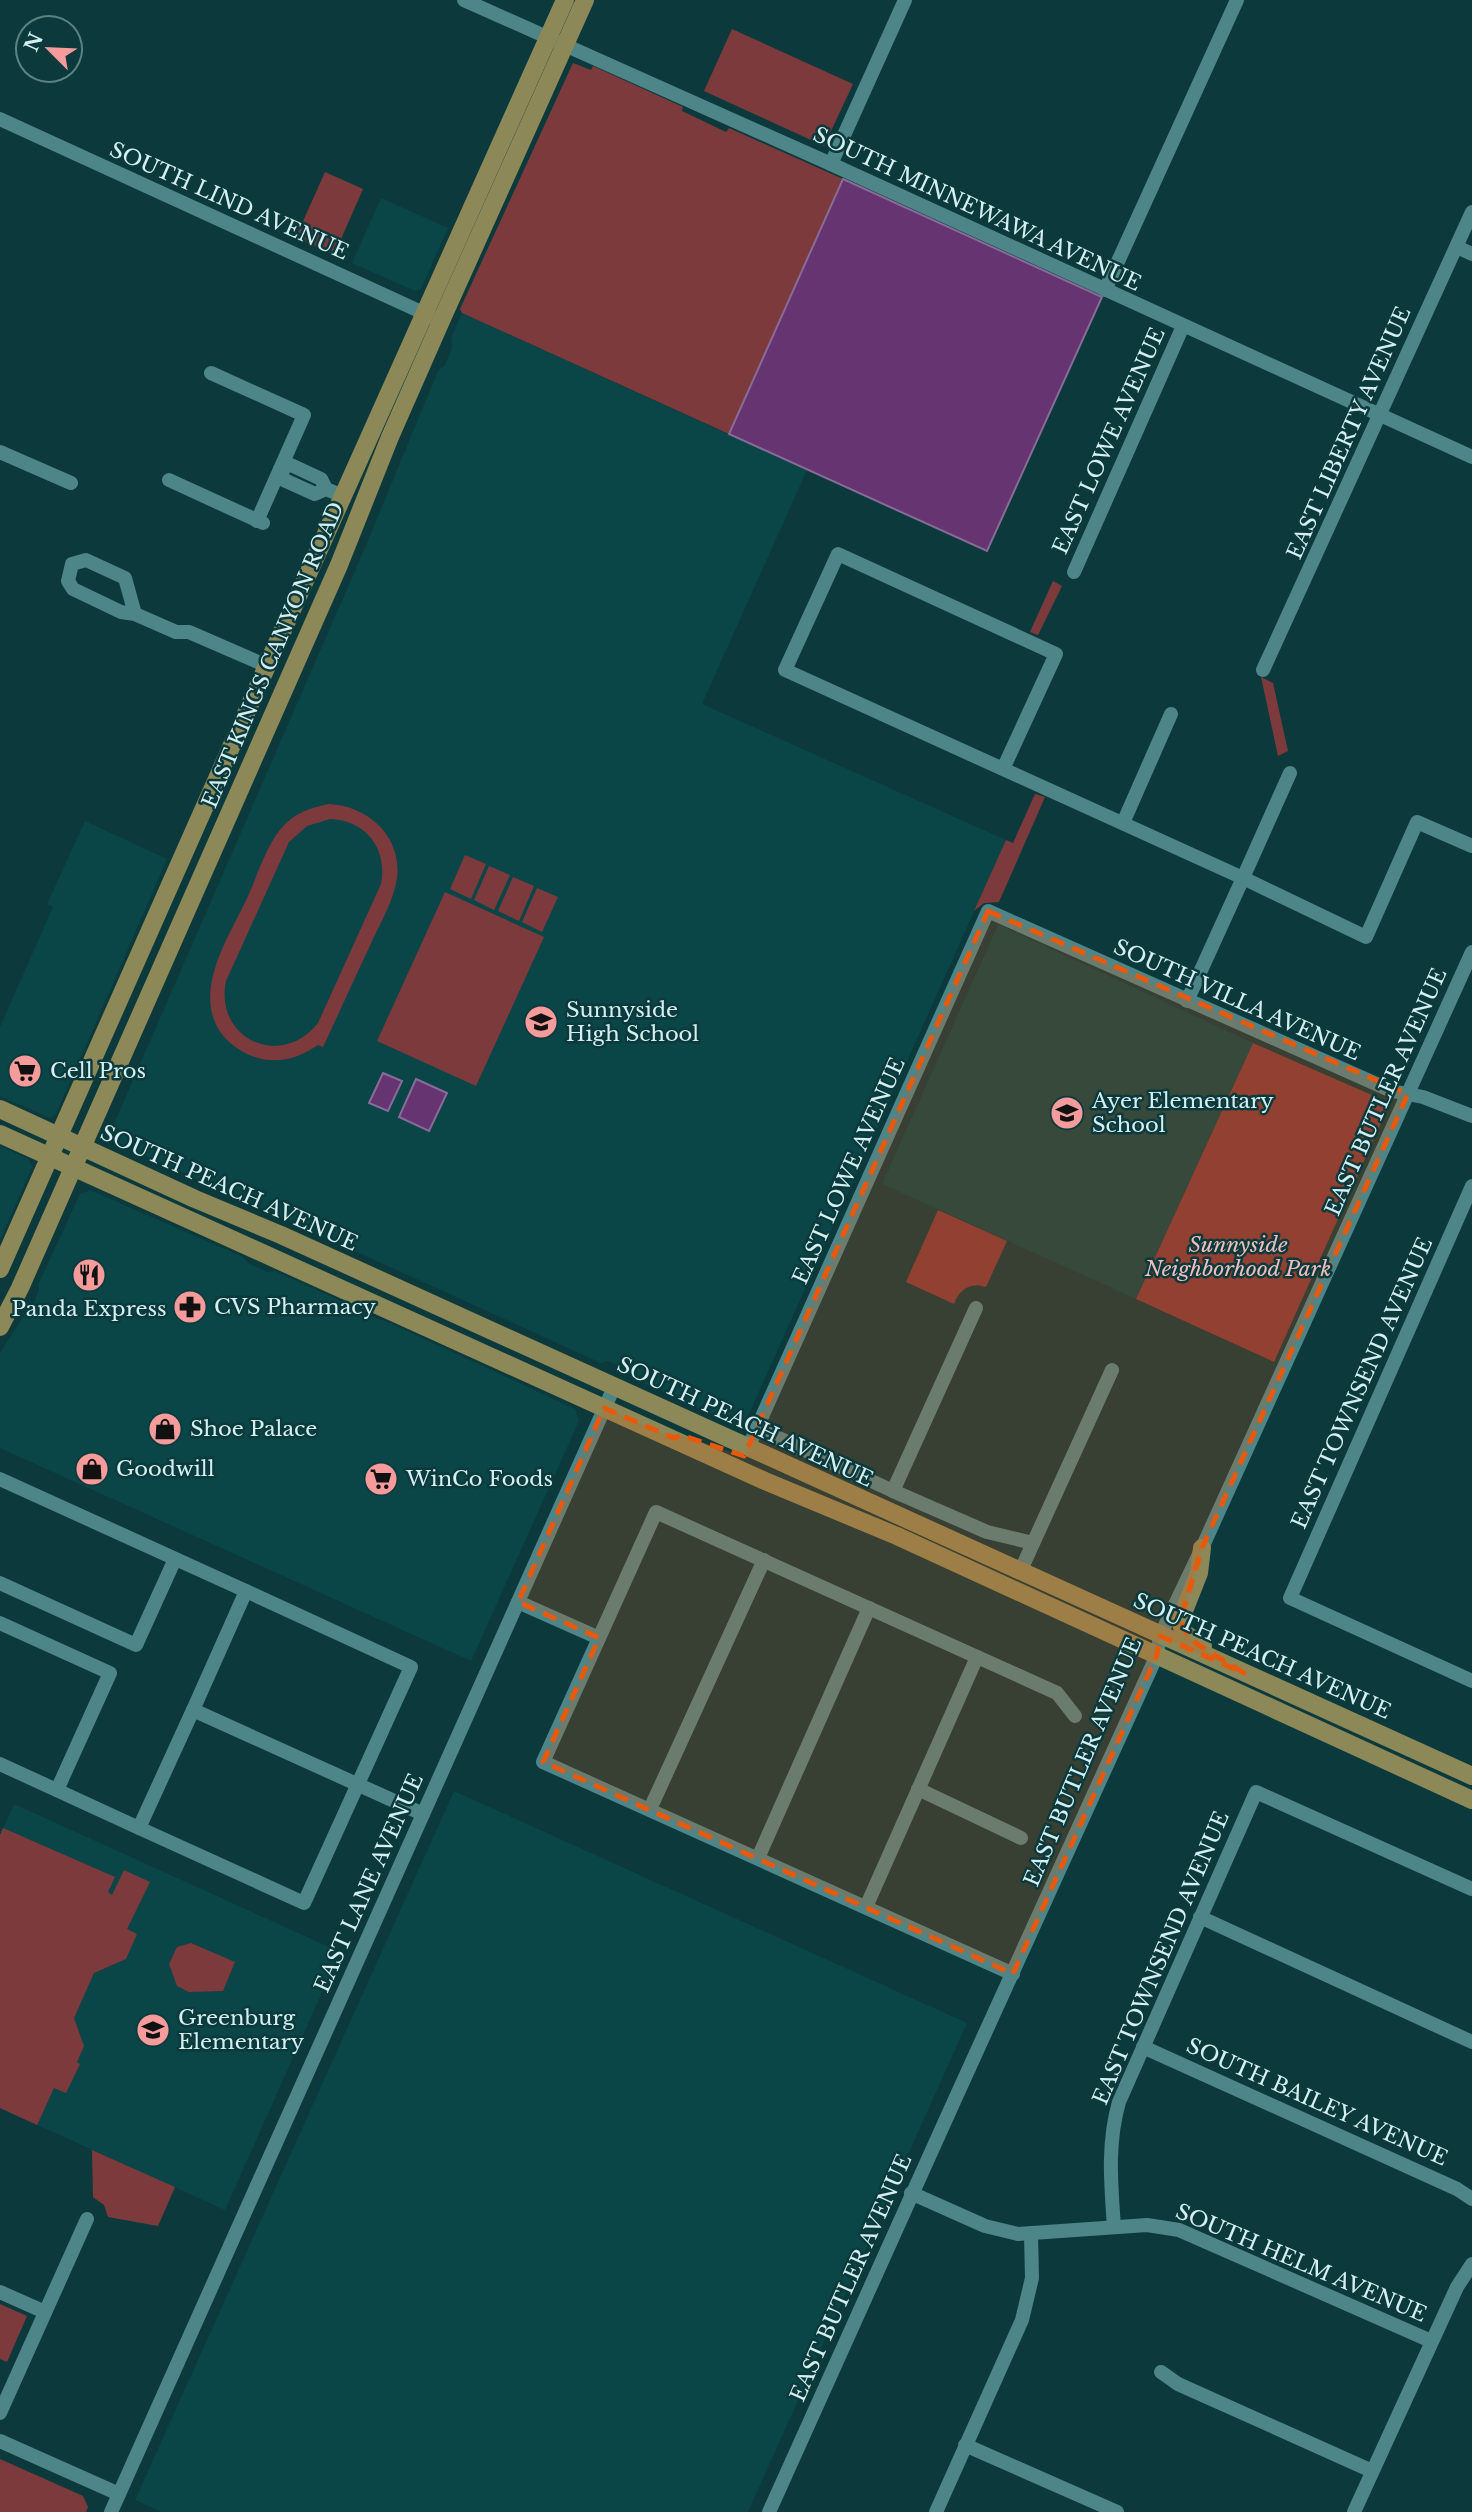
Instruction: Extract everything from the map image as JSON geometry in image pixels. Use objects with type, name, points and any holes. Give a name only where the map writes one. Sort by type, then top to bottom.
[{"type":"main road","name":"EAST KINGS CANYON ROAD","points":[[556,42],[565,0]]},
{"type":"main road","name":"EAST KINGS CANYON ROAD","points":[[0,1327],[83,1148],[339,565],[390,437],[433,317],[556,42],[585,0]]},
{"type":"main road","name":"EAST KINGS CANYON ROAD","points":[[0,1269],[267,666],[335,493],[433,317]]},
{"type":"main road","name":"SOUTH PEACH AVENUE","points":[[0,1109],[1472,1776]]},
{"type":"main road","name":"SOUTH PEACH AVENUE","points":[[0,1134],[604,1408],[1157,1654],[1472,1800]]},
{"type":"main road","points":[[264,1254],[308,1261],[373,1291],[383,1292],[391,1286]]},
{"type":"main road","points":[[381,1307],[388,1300],[395,1299],[470,1332],[509,1339]]},
{"type":"main road","points":[[674,1438],[681,1434],[733,1456],[742,1455],[748,1448]]},
{"type":"main road","points":[[1202,1548],[1199,1573],[1180,1620],[1181,1626],[1191,1640],[1235,1663],[1244,1673]]},
{"type":"street","name":"SOUTH MINNEWAWA AVENUE","points":[[464,0],[831,164],[1472,457]]},
{"type":"street","points":[[831,164],[905,0]]},
{"type":"street","points":[[1105,290],[1237,0]]},
{"type":"street","name":"SOUTH LIND AVENUE","points":[[0,119],[433,317]]},
{"type":"street","name":"EAST LIBERTY AVENUE","points":[[1264,670],[1472,212]]},
{"type":"street","points":[[1457,247],[1472,254]]},
{"type":"street","name":"EAST LOWE AVENUE","points":[[1074,572],[1183,327]]},
{"type":"street","points":[[169,480],[260,522],[304,415],[211,373]]},
{"type":"street","points":[[0,452],[71,483]]},
{"type":"street","points":[[280,469],[290,465],[321,479],[335,493]]},
{"type":"street","points":[[1003,769],[1056,653],[838,554],[785,670],[1003,769],[1122,822],[1366,937],[1418,822],[1472,846]]},
{"type":"street","points":[[135,614],[125,579],[86,561],[72,564],[68,581],[73,589],[176,632],[189,632],[267,666]]},
{"type":"street","points":[[1122,822],[1171,714]]},
{"type":"street","points":[[1187,1001],[1290,773]]},
{"type":"street","name":"EAST LOWE AVENUE","points":[[748,1448],[988,911]]},
{"type":"street","name":"SOUTH VILLA AVENUE","points":[[988,911],[1392,1091],[1423,1097],[1472,1116]]},
{"type":"street","name":"EAST BUTLER AVENUE","points":[[769,2512],[1157,1654],[1160,1636],[1472,952]]},
{"type":"street","name":"EAST TOWNSEND AVENUE","points":[[1472,1186],[1290,1598],[1472,1681]]},
{"type":"street","points":[[893,1492],[976,1308]]},
{"type":"street","points":[[1020,1572],[1112,1370]]},
{"type":"street","name":"EAST LANE AVENUE","points":[[111,2512],[614,1387]]},
{"type":"street","name":"SOUTH PEACH AVENUE","points":[[757,1428],[893,1492],[987,1532],[1033,1543]]},
{"type":"street","points":[[0,1479],[411,1667],[304,1903],[0,1764]]},
{"type":"street","points":[[1013,1974],[543,1762],[656,1512],[1057,1693],[1075,1716]]},
{"type":"street","points":[[0,1583],[136,1645],[175,1559]]},
{"type":"street","points":[[650,1809],[764,1560]]},
{"type":"street","points":[[139,1828],[246,1591]]},
{"type":"street","points":[[518,1602],[599,1638]]},
{"type":"street","points":[[758,1858],[869,1608]]},
{"type":"street","points":[[0,1623],[110,1673],[57,1790]]},
{"type":"street","points":[[866,1907],[977,1657]]},
{"type":"street","points":[[193,1710],[423,1814]]},
{"type":"street","points":[[918,1789],[1021,1838]]},
{"type":"street","name":"EAST TOWNSEND AVENUE","points":[[1114,2227],[1110,2174],[1111,2137],[1119,2102],[1256,1792],[1472,1889]]},
{"type":"street","points":[[1200,1917],[1472,2042]]},
{"type":"street","name":"SOUTH BAILEY AVENUE","points":[[1143,2047],[1457,2189],[1472,2199]]},
{"type":"street","name":"SOUTH HELM AVENUE","points":[[911,2193],[1007,2233],[1031,2235],[1147,2225],[1179,2230],[1431,2341]]},
{"type":"street","points":[[0,2413],[87,2219]]},
{"type":"street","points":[[936,2512],[1027,2306],[1032,2278],[1031,2235]]},
{"type":"street","points":[[1354,2512],[1431,2341],[1457,2287],[1472,2264]]},
{"type":"street","points":[[0,2292],[45,2312]]},
{"type":"street","points":[[1161,2372],[1178,2384],[1373,2471]]},
{"type":"street","points":[[0,2441],[119,2494]]},
{"type":"street","points":[[965,2445],[1117,2512]]},
{"type":"highlighted area","points":[[988,911],[1408,1094],[1202,1548],[1180,1621],[1191,1640],[1244,1673],[1160,1636],[1157,1655],[1013,1974],[543,1762],[599,1638],[518,1602],[604,1408],[674,1438],[681,1435],[744,1456]]},
{"type":"shaded area","points":[[843,179],[1102,297],[987,551],[729,434]]},
{"type":"shaded area","points":[[381,198],[448,228],[421,289],[415,291],[352,263]]},
{"type":"shaded area","name":"Sunnyside High School","points":[[462,313],[807,470],[702,704],[1006,840],[745,1423],[738,1426],[641,1382],[638,1375],[608,1361],[601,1363],[113,1141],[110,1133],[364,550],[438,371],[445,365],[452,348],[451,339]]},
{"type":"shaded area","points":[[85,821],[167,859],[56,1114],[50,1118],[0,1096],[0,1027],[53,907],[47,904]]},
{"type":"shaded area","name":"Ayer Elementary School","points":[[1000,925],[1253,1043],[1136,1299],[882,1184]]},
{"type":"shaded area","points":[[383,1073],[402,1081],[388,1111],[369,1103]]},
{"type":"shaded area","points":[[416,1079],[447,1093],[429,1131],[399,1117]]},
{"type":"shaded area","points":[[0,1146],[28,1159],[32,1167],[0,1240]]},
{"type":"shaded area","points":[[90,1190],[243,1257],[248,1263],[268,1272],[275,1271],[575,1409],[579,1421],[471,1661],[0,1448],[0,1353],[23,1317],[29,1314],[39,1290],[38,1285],[80,1194]]},
{"type":"shaded area","points":[[454,1791],[967,2023],[748,2512],[162,2512],[135,2500]]},
{"type":"shaded area","name":"Greenburg Elementary","points":[[14,1804],[340,1952],[225,2210],[0,2108],[0,1835]]},
{"type":"green space","points":[[732,29],[853,84],[824,146],[704,91]]},
{"type":"green space","points":[[573,63],[591,70],[593,66],[683,107],[682,111],[726,132],[729,128],[843,179],[729,434],[462,313],[460,309]]},
{"type":"green space","points":[[325,172],[363,189],[334,255],[296,237]]},
{"type":"green space","points":[[1053,581],[1062,586],[1038,635],[1030,632]]},
{"type":"green space","points":[[1261,677],[1273,683],[1288,751],[1278,756]]},
{"type":"green space","points":[[1035,794],[1045,797],[999,902],[984,903],[974,911],[1006,840],[1013,843]]},
{"type":"green space","points":[[329,804],[357,811],[380,826],[394,849],[397,863],[395,886],[323,1047],[318,1045],[286,1059],[261,1059],[238,1049],[219,1030],[212,1013],[212,979],[225,943],[274,838],[286,823],[296,816],[306,810]],"holes":[[[330,819],[343,821],[364,831],[372,839],[381,859],[381,884],[318,1023],[303,1037],[286,1044],[269,1046],[254,1041],[240,1032],[230,1019],[225,1001],[226,981],[289,842],[307,826]]]},
{"type":"green space","points":[[465,855],[486,864],[471,899],[450,889]]},
{"type":"green space","points":[[489,866],[510,875],[494,910],[474,900]]},
{"type":"green space","points":[[513,877],[534,886],[519,921],[498,911]]},
{"type":"green space","points":[[537,888],[558,897],[542,932],[522,922]]},
{"type":"green space","points":[[445,892],[544,937],[476,1086],[377,1041]]},
{"type":"green space","name":"Sunnyside Neighborhood Park","points":[[1253,1043],[1390,1103],[1274,1362],[1136,1299]]},
{"type":"green space","points":[[938,1210],[1007,1241],[986,1287],[975,1285],[966,1288],[954,1304],[906,1282]]},
{"type":"green space","points":[[3,1828],[115,1877],[108,1892],[112,1895],[124,1870],[150,1882],[127,1929],[137,1934],[126,1959],[94,1973],[74,2018],[84,2046],[77,2062],[80,2064],[66,2093],[54,2088],[37,2125],[0,2108],[0,1835]]},
{"type":"green space","points":[[191,1943],[235,1962],[223,1991],[189,1992],[177,1986],[169,1964],[177,1947]]},
{"type":"green space","points":[[92,2150],[175,2187],[158,2226],[108,2217],[104,2205],[93,2197]]},
{"type":"green space","points":[[0,2304],[27,2316],[7,2362],[0,2359]]},
{"type":"green space","points":[[0,2459],[83,2496],[88,2507],[86,2512],[0,2512]]},
{"type":"place","name":"Sunnyside High School","points":[[541,1022]]},
{"type":"place","name":"Cell Pros","points":[[25,1071]]},
{"type":"place","name":"Ayer Elementary School","points":[[1067,1113]]},
{"type":"place","name":"Panda Express","points":[[89,1275]]},
{"type":"place","name":"CVS Pharmacy","points":[[190,1307]]},
{"type":"place","name":"Shoe Palace","points":[[165,1429]]},
{"type":"place","name":"Goodwill","points":[[92,1469]]},
{"type":"place","name":"WinCo Foods","points":[[381,1479]]},
{"type":"place","name":"Greenburg Elementary","points":[[153,2030]]}]
